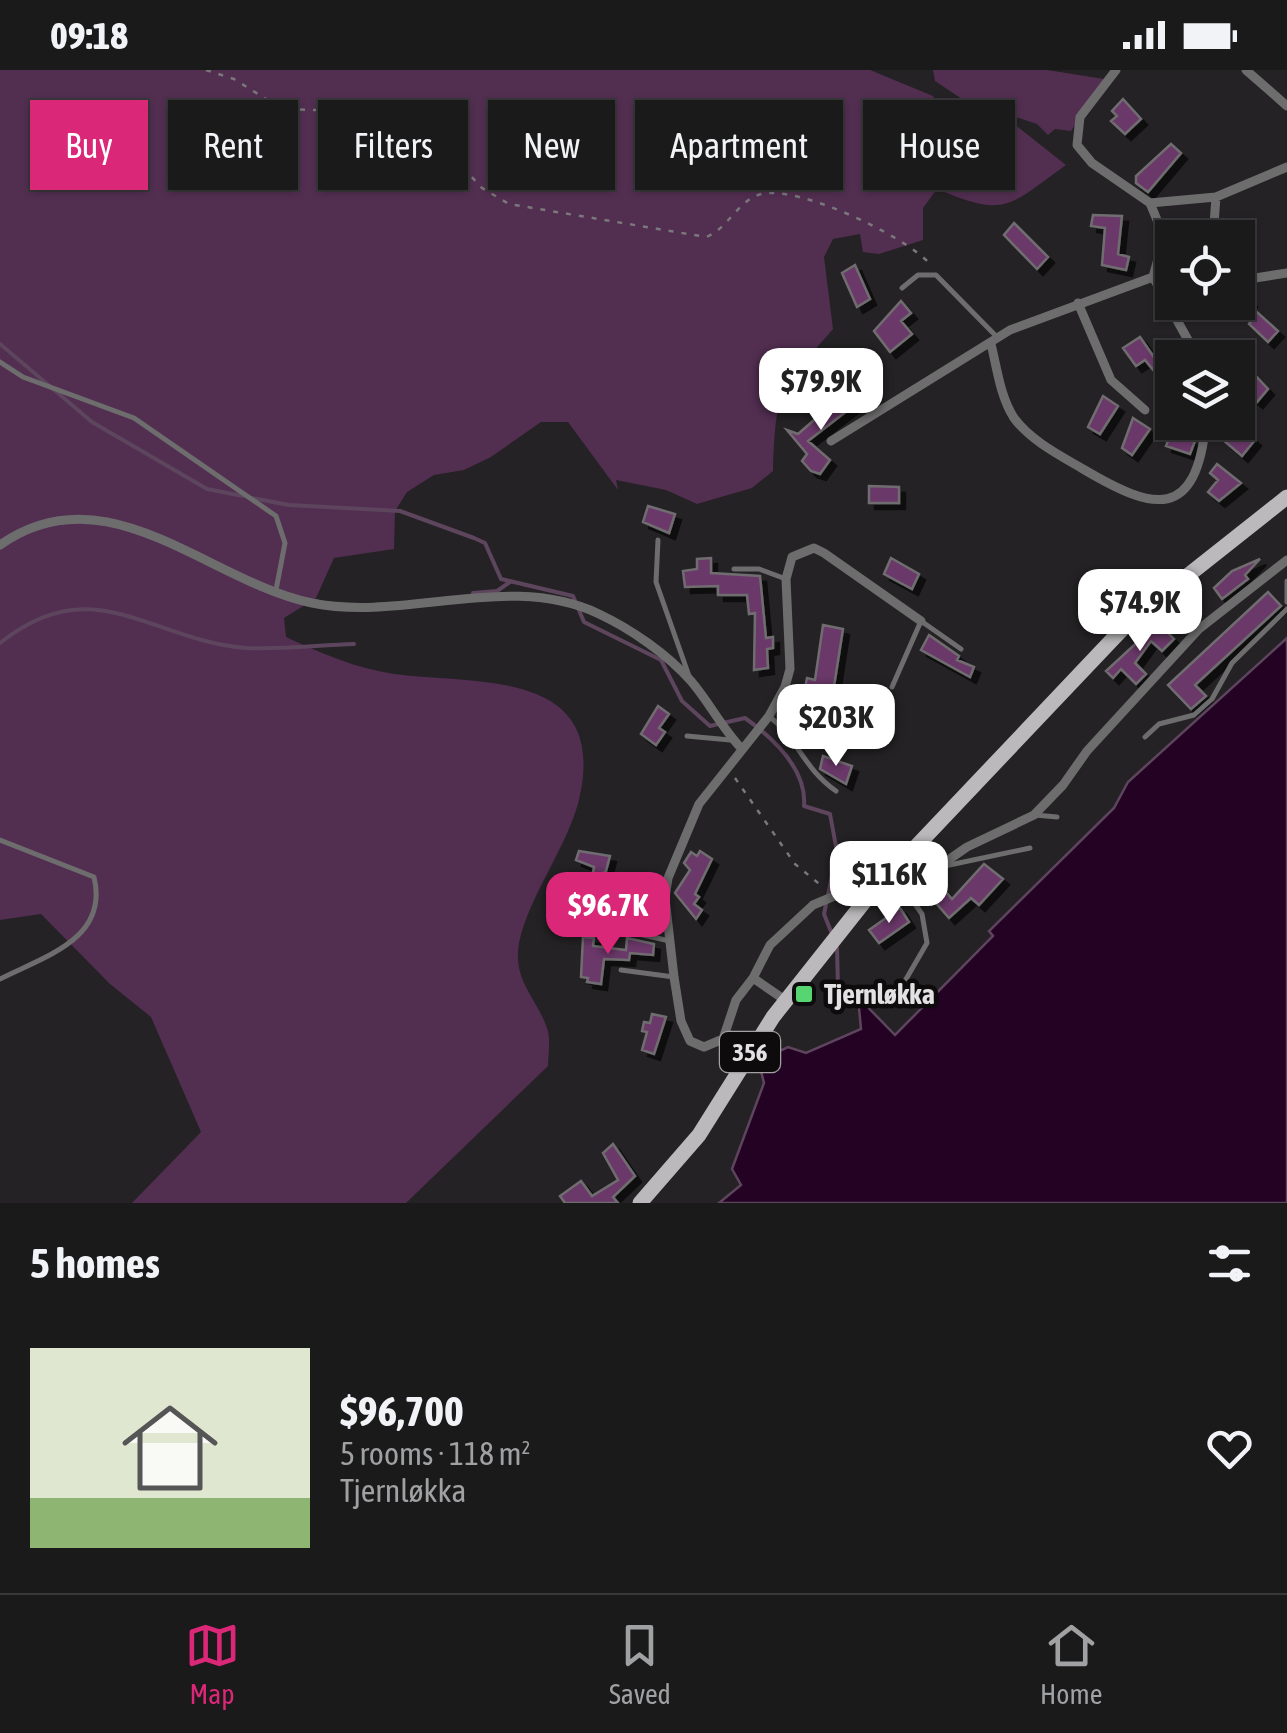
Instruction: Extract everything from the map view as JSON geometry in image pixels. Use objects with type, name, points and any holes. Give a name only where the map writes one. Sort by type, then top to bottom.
[{"type":"main road","name":"356","points":[[640,1203],[699,1135],[785,1000],[864,902],[1129,622],[1287,497]]},
{"type":"street","points":[[831,441],[940,370],[1030,320],[1153,276],[1164,249],[1164,237],[1150,202],[1092,162],[1077,144],[1080,117],[1116,70]]},
{"type":"street","points":[[1246,70],[1287,106]]},
{"type":"street","points":[[1150,202],[1216,197],[1287,167]]},
{"type":"street","points":[[1214,220],[1216,197]]},
{"type":"street","points":[[1255,278],[1287,273]]},
{"type":"street","points":[[1153,276],[1188,340]]},
{"type":"street","points":[[1078,304],[1116,388],[1145,410]]},
{"type":"street","points":[[994,341],[1006,402],[1021,426],[1068,460],[1140,500],[1168,501],[1187,489],[1196,476],[1203,440]]},
{"type":"street","points":[[0,544],[46,520],[72,517],[134,530],[276,590],[335,606],[544,598],[586,609],[635,634],[689,679],[737,744]]},
{"type":"street","points":[[921,621],[814,548],[792,556],[786,578],[790,669],[769,716],[737,744],[688,827],[674,858],[664,898],[685,1034],[695,1046],[704,1047],[723,1039],[736,1000],[780,934],[832,894],[864,887],[905,890],[967,846],[1034,815],[1174,655],[1287,560]]},
{"type":"street","points":[[753,978],[785,1000]]},
{"type":"lane","points":[[902,288],[924,273],[942,278],[994,341]]},
{"type":"lane","points":[[0,362],[23,378],[134,418],[276,516],[285,542],[276,590]]},
{"type":"lane","points":[[658,540],[659,594],[689,679]]},
{"type":"lane","points":[[734,568],[759,569],[786,578]]},
{"type":"lane","points":[[1145,737],[1160,724],[1194,715],[1204,707],[1232,663],[1287,605],[1287,581]]},
{"type":"lane","points":[[892,687],[921,621],[961,648]]},
{"type":"lane","points":[[769,716],[788,735],[810,771],[836,791]]},
{"type":"lane","points":[[686,736],[737,744]]},
{"type":"lane","points":[[1034,815],[1056,817]]},
{"type":"lane","points":[[0,840],[94,877],[99,897],[94,920],[80,938],[0,979]]},
{"type":"lane","points":[[938,868],[1030,848]]},
{"type":"lane","points":[[604,877],[664,898]]},
{"type":"lane","points":[[898,993],[928,943],[922,914],[905,890]]},
{"type":"lane","points":[[607,926],[670,941]]},
{"type":"lane","points":[[622,970],[674,976]]},
{"type":"path","points":[[206,70],[234,79],[282,108],[379,112],[414,124],[440,143],[482,188],[509,204],[706,237],[716,234],[749,200],[762,194],[786,195],[813,200],[903,243],[922,256],[942,278]]},
{"type":"path","points":[[728,764],[795,864],[832,894]]},
{"type":"shaded area","points":[[0,70],[870,70],[933,96],[935,100],[863,100],[863,190],[936,190],[923,208],[923,240],[879,254],[863,252],[860,234],[833,239],[824,257],[833,329],[784,392],[776,423],[773,471],[752,488],[697,504],[666,490],[616,480],[618,490],[568,422],[541,422],[491,457],[464,470],[434,475],[407,492],[395,511],[394,549],[334,558],[316,598],[284,618],[286,637],[352,664],[394,674],[495,683],[554,703],[574,724],[583,754],[575,814],[528,914],[518,951],[520,973],[548,1032],[548,1066],[406,1203],[132,1203],[201,1132],[151,1017],[110,984],[41,914],[0,920]]},
{"type":"shaded area","points":[[933,70],[1047,70],[1104,79],[1071,131],[1055,129],[1048,135],[1037,124],[1015,117],[1015,100],[965,100],[935,81]]},
{"type":"shaded area","points":[[1015,125],[1066,165],[1006,204],[960,198],[940,190],[1015,190]]},
{"type":"shaded area","points":[[1287,638],[1287,1203],[719,1203],[741,1185],[732,1169],[764,1083],[761,1071],[767,1057],[788,1047],[806,1053],[861,1029],[859,1008],[848,997],[853,992],[895,1035],[993,936],[989,931],[1114,808],[1128,782]]},
{"type":"building","points":[[1123,99],[1141,119],[1125,134],[1111,121],[1117,116],[1112,111]]},
{"type":"building","points":[[1171,144],[1181,153],[1148,192],[1136,183],[1136,176]]},
{"type":"building","points":[[1093,215],[1122,216],[1118,254],[1129,257],[1126,270],[1102,265],[1105,228],[1091,226]]},
{"type":"building","points":[[1014,223],[1048,257],[1037,269],[1004,235]]},
{"type":"building","points":[[855,265],[870,299],[857,307],[842,273]]},
{"type":"building","points":[[901,301],[911,313],[901,321],[912,334],[890,352],[874,331]]},
{"type":"building","points":[[1255,310],[1278,331],[1268,342],[1249,324],[1255,320]]},
{"type":"building","points":[[1140,337],[1155,359],[1155,372],[1145,360],[1136,366],[1123,348]]},
{"type":"building","points":[[1255,375],[1268,389],[1255,401]]},
{"type":"building","points":[[845,393],[856,404],[808,441],[830,460],[820,474],[811,471],[802,461],[807,454],[787,430],[798,434]]},
{"type":"building","points":[[1103,396],[1118,406],[1100,434],[1088,427]]},
{"type":"building","points":[[1133,418],[1150,429],[1132,455],[1122,448]]},
{"type":"building","points":[[1168,440],[1195,441],[1190,454],[1166,446]]},
{"type":"building","points":[[1223,440],[1255,440],[1242,456]]},
{"type":"building","points":[[1217,464],[1241,483],[1219,501],[1208,492],[1218,480],[1210,473]]},
{"type":"building","points":[[869,486],[899,487],[899,503],[869,503]]},
{"type":"building","points":[[648,506],[675,514],[669,533],[643,522]]},
{"type":"building","points":[[711,558],[711,573],[760,576],[766,638],[773,637],[773,648],[767,649],[768,668],[754,670],[755,613],[749,614],[747,595],[718,595],[718,586],[685,587],[683,571],[697,569],[697,559]]},
{"type":"building","points":[[891,558],[919,574],[912,589],[884,574]]},
{"type":"building","points":[[1260,559],[1245,575],[1248,579],[1222,599],[1214,588],[1232,571]]},
{"type":"building","points":[[1268,592],[1281,606],[1195,685],[1206,696],[1191,709],[1168,685]]},
{"type":"building","points":[[1158,623],[1174,639],[1162,651],[1151,641],[1135,663],[1146,674],[1136,684],[1121,669],[1113,678],[1106,671]]},
{"type":"building","points":[[823,625],[843,629],[829,718],[814,716],[818,691],[805,688],[807,678],[815,680]]},
{"type":"building","points":[[929,635],[959,656],[957,660],[974,667],[970,677],[921,650]]},
{"type":"building","points":[[658,706],[669,714],[659,728],[665,732],[656,745],[641,734]]},
{"type":"building","points":[[823,756],[852,766],[846,784],[820,769]]},
{"type":"building","points":[[579,851],[610,856],[606,871],[598,877],[603,888],[613,889],[611,903],[599,901],[597,914],[587,912],[594,867],[576,860]]},
{"type":"building","points":[[700,851],[712,859],[695,894],[699,897],[694,904],[702,910],[696,919],[675,893],[690,870],[684,863],[691,852],[697,856]]},
{"type":"building","points":[[984,864],[1003,879],[979,905],[971,898],[949,918],[929,895],[940,885],[952,899]]},
{"type":"building","points":[[900,908],[909,922],[879,943],[869,930]]},
{"type":"building","points":[[583,937],[594,938],[593,946],[626,950],[627,938],[654,944],[653,955],[630,953],[629,960],[604,959],[601,984],[587,982],[588,978],[581,977]]},
{"type":"building","points":[[652,1014],[666,1017],[654,1054],[642,1050],[647,1032],[642,1031],[644,1022],[650,1023]]},
{"type":"building","points":[[613,1144],[635,1176],[613,1197],[618,1203],[565,1203],[560,1196],[581,1181],[592,1196],[618,1180],[603,1153]]},
{"type":"waterway","points":[[0,344],[92,422],[207,489],[243,496]]},
{"type":"waterway","points":[[252,498],[289,505],[400,511],[474,538],[485,543],[501,579],[573,596],[584,622],[661,660],[682,701],[710,726],[745,718],[756,726],[794,767],[804,806],[830,814],[837,852],[824,914],[832,934]]},
{"type":"waterway","points":[[473,593],[497,591],[510,582]]},
{"type":"waterway","points":[[0,643],[34,621],[64,611],[93,610],[122,614],[211,642],[246,648],[354,644]]},
{"type":"waterway","points":[[837,948],[838,987],[848,997]]},
{"type":"place","name":"Tjernløkka","points":[[804,994]]}]
